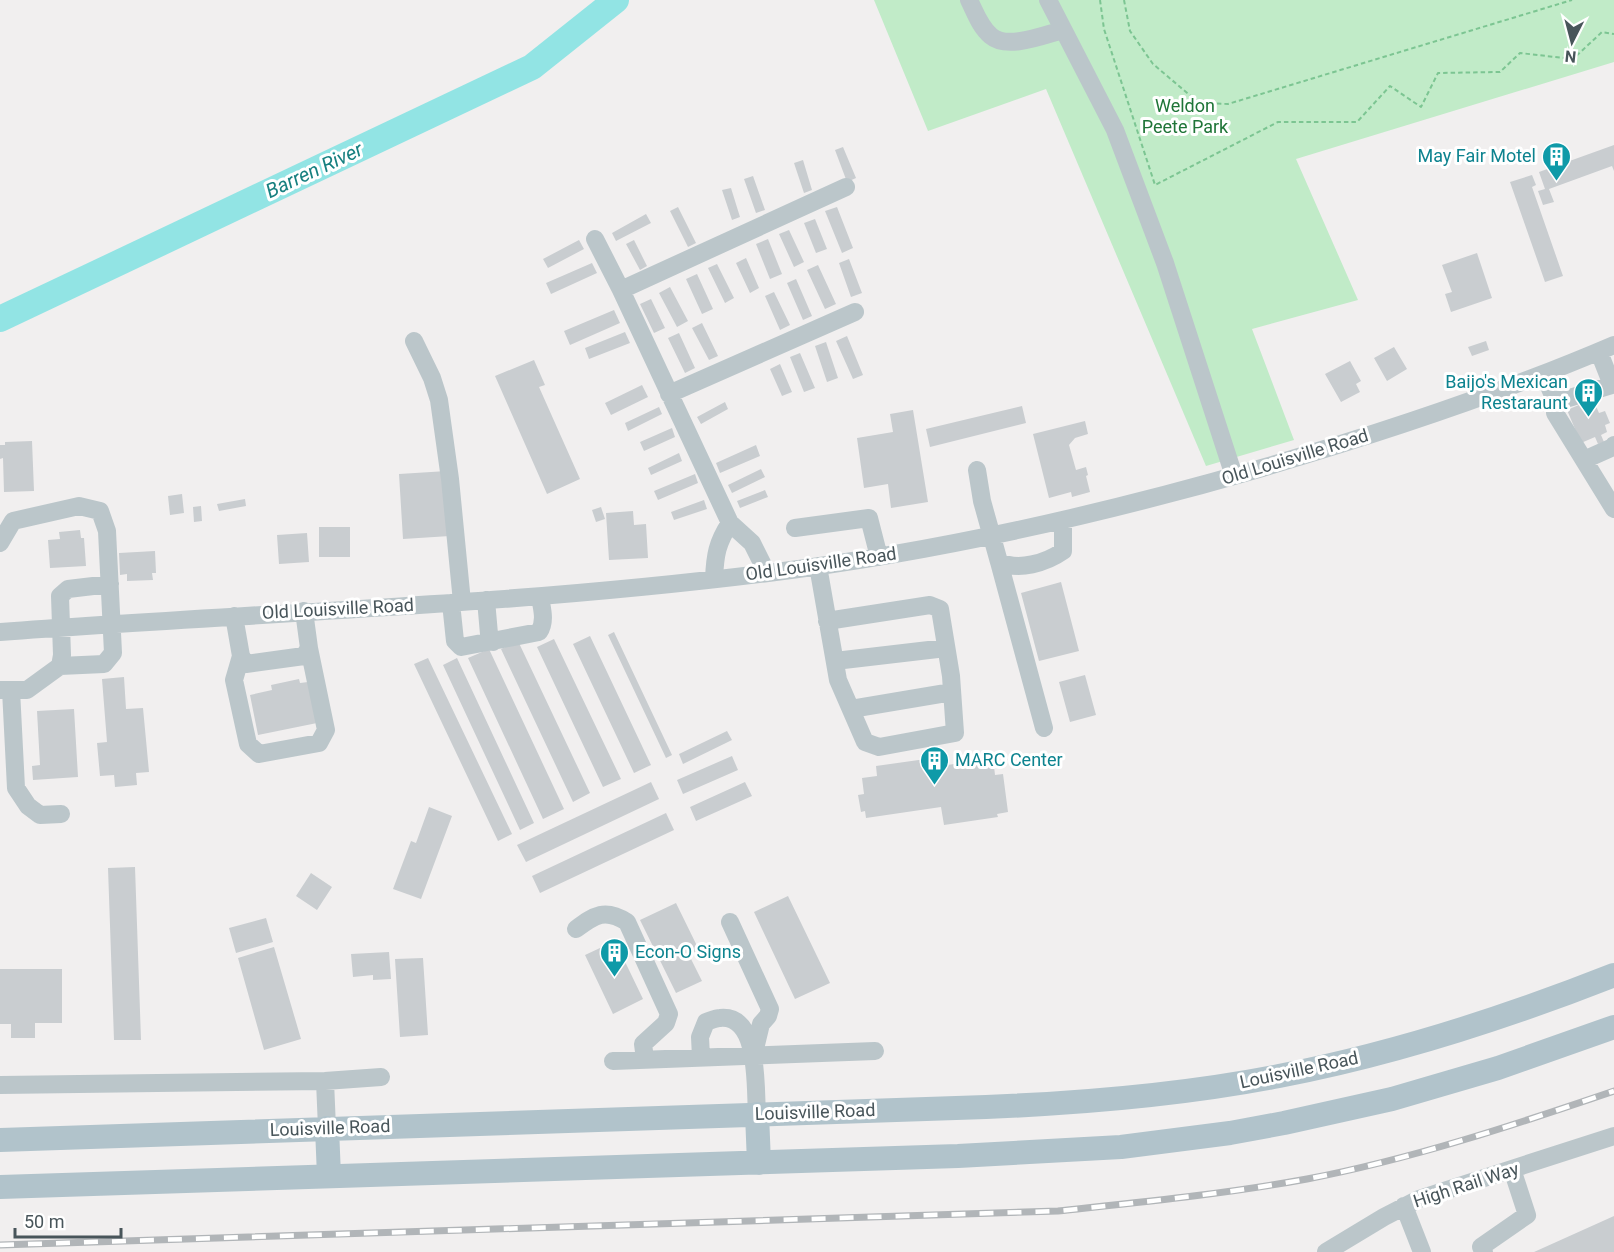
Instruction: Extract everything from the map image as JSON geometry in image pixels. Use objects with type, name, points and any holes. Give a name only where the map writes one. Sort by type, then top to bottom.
[{"type":"main road","name":"Louisville Road","points":[[0,1140],[1044,1104],[1138,1097],[1231,1084],[1325,1067],[1417,1043],[1508,1015],[1614,975]]},
{"type":"main road","points":[[0,1187],[759,1163],[1056,1152],[1121,1147],[1230,1133],[1338,1112],[1446,1084],[1549,1051],[1614,1027]]},
{"type":"main road","points":[[757,1114],[759,1163]]},
{"type":"main road","points":[[327,1128],[329,1176]]},
{"type":"street","points":[[969,0],[978,19],[992,37],[1005,42],[1022,41],[1063,30]]},
{"type":"street","points":[[1048,0],[1115,130],[1165,263],[1234,476]]},
{"type":"street","points":[[621,290],[846,187]]},
{"type":"street","points":[[595,239],[730,523],[752,543],[767,573]]},
{"type":"street","points":[[669,394],[855,312]]},
{"type":"street","points":[[414,341],[432,378],[439,400],[450,479],[457,602],[455,641],[462,647],[539,632],[543,625],[540,597]]},
{"type":"street","points":[[1556,402],[1613,389],[1607,349]]},
{"type":"street","name":"Old Louisville Road","points":[[1,626],[62,628],[540,597],[767,573],[879,557],[1063,520],[1234,476],[1341,445],[1544,375],[1607,349]]},
{"type":"street","points":[[1544,375],[1556,402],[1555,413],[1614,509]]},
{"type":"street","points":[[1584,460],[1614,445]]},
{"type":"street","points":[[977,470],[982,501],[1044,728]]},
{"type":"street","points":[[0,543],[13,521],[79,506],[100,511],[107,531],[113,653],[104,664],[60,666],[27,690],[5,690],[16,788],[28,806],[40,815],[61,814]]},
{"type":"street","points":[[795,528],[869,518],[879,557]]},
{"type":"street","points":[[999,562],[1011,567],[1051,560],[1063,551],[1063,520]]},
{"type":"street","points":[[714,579],[715,556],[720,539],[730,523]]},
{"type":"street","points":[[818,566],[827,621],[838,680],[865,742],[879,747],[956,733],[940,609],[930,605],[827,621]]},
{"type":"street","points":[[60,666],[62,628],[60,596],[68,589],[110,584]]},
{"type":"street","points":[[486,600],[489,634],[493,642]]},
{"type":"street","points":[[241,656],[234,680],[248,744],[259,754],[319,743],[326,730],[309,648],[304,611]]},
{"type":"street","points":[[234,616],[241,656],[246,664],[304,656],[309,648]]},
{"type":"street","points":[[835,661],[946,648]]},
{"type":"street","points":[[851,709],[952,692]]},
{"type":"street","points":[[576,929],[596,915],[615,914],[627,922],[669,1014],[666,1023],[643,1044],[645,1059]]},
{"type":"street","points":[[730,922],[770,1009],[768,1016],[761,1024],[753,1055]]},
{"type":"street","points":[[701,1057],[700,1037],[706,1022],[720,1017],[737,1022],[749,1037],[753,1055],[757,1114]]},
{"type":"street","points":[[613,1060],[875,1051]]},
{"type":"street","points":[[0,1085],[326,1081],[381,1077]]},
{"type":"street","points":[[326,1081],[327,1128]]},
{"type":"street","name":"High Rail Way","points":[[1326,1252],[1404,1206],[1437,1192],[1614,1136]]},
{"type":"street","points":[[1484,1252],[1481,1247],[1527,1215],[1512,1169]]},
{"type":"street","points":[[1404,1206],[1422,1252]]},
{"type":"path","points":[[1100,0],[1104,29],[1155,185],[1278,122],[1357,122],[1390,86],[1420,107],[1438,73],[1500,72],[1520,53],[1573,59],[1602,32],[1614,34]]},
{"type":"path","points":[[1124,0],[1130,31],[1153,64],[1200,103],[1228,104],[1572,0]]},
{"type":"green space","name":"Weldon Peete Park","points":[[874,0],[1614,0],[1614,62],[1296,159],[1358,300],[1252,329],[1294,440],[1206,466],[1046,89],[928,131]]},
{"type":"building","name":"May Fair Motel","points":[[1614,145],[1614,171],[1612,166],[1549,189],[1554,202],[1543,205],[1538,191],[1545,189],[1539,172]]},
{"type":"building","points":[[843,147],[856,178],[847,182],[835,150]]},
{"type":"building","points":[[803,160],[812,190],[804,193],[794,163]]},
{"type":"building","points":[[1532,175],[1536,185],[1532,187],[1563,276],[1545,282],[1510,182]]},
{"type":"building","points":[[753,176],[765,210],[756,213],[744,179]]},
{"type":"building","points":[[731,188],[740,217],[732,220],[722,190]]},
{"type":"building","points":[[678,207],[696,243],[688,247],[670,211]]},
{"type":"building","points":[[837,207],[853,248],[842,253],[825,211]]},
{"type":"building","points":[[646,214],[651,223],[616,241],[612,233]]},
{"type":"building","points":[[815,219],[827,249],[816,253],[804,223]]},
{"type":"building","points":[[789,230],[804,262],[794,267],[779,234]]},
{"type":"building","points":[[768,239],[782,274],[770,279],[756,244]]},
{"type":"building","points":[[579,240],[584,249],[548,268],[543,259]]},
{"type":"building","points":[[634,240],[647,266],[640,270],[626,244]]},
{"type":"building","points":[[1477,253],[1492,298],[1451,312],[1445,294],[1452,292],[1442,265]]},
{"type":"building","points":[[746,258],[759,288],[750,293],[736,263]]},
{"type":"building","points":[[849,259],[862,293],[851,297],[839,263]]},
{"type":"building","points":[[592,263],[597,273],[551,294],[546,283]]},
{"type":"building","points":[[717,264],[734,298],[725,303],[708,268]]},
{"type":"building","points":[[818,265],[836,304],[825,309],[807,270]]},
{"type":"building","points":[[697,274],[713,309],[702,314],[686,279]]},
{"type":"building","points":[[796,279],[812,316],[803,320],[787,283]]},
{"type":"building","points":[[670,287],[688,321],[677,327],[659,293]]},
{"type":"building","points":[[774,292],[790,325],[780,330],[765,296]]},
{"type":"building","points":[[651,299],[665,328],[654,333],[640,304]]},
{"type":"building","points":[[614,310],[620,323],[570,345],[564,331]]},
{"type":"building","points":[[702,323],[718,356],[709,360],[692,328]]},
{"type":"building","points":[[625,332],[630,343],[589,359],[585,348]]},
{"type":"building","points":[[679,333],[695,368],[685,373],[668,338]]},
{"type":"building","points":[[847,336],[863,375],[853,379],[836,341]]},
{"type":"building","points":[[1486,341],[1489,350],[1472,356],[1468,347]]},
{"type":"building","points":[[826,342],[838,378],[827,382],[815,346]]},
{"type":"building","points":[[1394,347],[1407,369],[1387,381],[1374,358]]},
{"type":"building","points":[[800,353],[815,388],[804,392],[790,357]]},
{"type":"building","points":[[534,360],[545,385],[539,387],[580,479],[547,494],[495,376]]},
{"type":"building","points":[[1350,361],[1361,381],[1356,384],[1360,392],[1341,402],[1325,374]]},
{"type":"building","points":[[780,364],[792,392],[782,396],[770,369]]},
{"type":"building","points":[[642,385],[648,397],[611,415],[605,403]]},
{"type":"building","name":"Baijo's Mexican Restaraunt","points":[[1593,399],[1599,413],[1605,411],[1610,423],[1605,425],[1607,432],[1601,435],[1604,442],[1598,444],[1595,437],[1581,443],[1567,410]]},
{"type":"building","points":[[725,402],[728,409],[701,424],[697,417]]},
{"type":"building","points":[[1022,406],[1026,423],[930,447],[926,429]]},
{"type":"building","points":[[659,407],[662,414],[628,431],[625,423]]},
{"type":"building","points":[[913,410],[928,502],[891,508],[888,484],[864,488],[857,438],[893,432],[890,414]]},
{"type":"building","points":[[1085,421],[1088,434],[1075,438],[1069,445],[1076,470],[1086,467],[1090,492],[1072,497],[1071,492],[1049,498],[1033,434]]},
{"type":"building","points":[[672,428],[675,437],[644,451],[640,442]]},
{"type":"building","points":[[32,441],[34,491],[4,492],[3,458],[0,459],[0,445],[5,445],[5,442]]},
{"type":"building","points":[[756,445],[760,456],[720,473],[716,463]]},
{"type":"building","points":[[679,453],[682,461],[651,475],[648,468]]},
{"type":"building","points":[[761,469],[765,477],[732,493],[728,485]]},
{"type":"building","points":[[447,471],[450,536],[403,539],[399,474]]},
{"type":"building","points":[[695,474],[698,483],[658,500],[654,491]]},
{"type":"building","points":[[765,490],[768,497],[740,508],[737,501]]},
{"type":"building","points":[[182,494],[184,513],[170,515],[168,496]]},
{"type":"building","points":[[245,499],[246,506],[219,511],[217,504]]},
{"type":"building","points":[[704,500],[707,509],[674,520],[671,512]]},
{"type":"building","points":[[201,506],[202,521],[194,522],[193,507]]},
{"type":"building","points":[[601,507],[605,519],[596,522],[592,510]]},
{"type":"building","points":[[633,511],[634,525],[646,524],[648,558],[609,560],[606,513]]},
{"type":"building","points":[[319,527],[350,527],[350,557],[319,557]]},
{"type":"building","points":[[80,530],[81,538],[84,538],[86,566],[50,568],[48,540],[60,539],[59,532]]},
{"type":"building","points":[[307,533],[309,562],[279,564],[277,535]]},
{"type":"building","points":[[155,551],[156,573],[152,573],[153,580],[127,581],[127,574],[120,575],[119,553]]},
{"type":"building","points":[[1061,582],[1079,651],[1039,661],[1021,593]]},
{"type":"building","points":[[614,632],[672,755],[666,758],[608,635]]},
{"type":"building","points":[[590,636],[651,765],[634,773],[573,644]]},
{"type":"building","points":[[554,639],[621,779],[603,787],[537,647]]},
{"type":"building","points":[[518,641],[590,793],[573,802],[501,649]]},
{"type":"building","points":[[489,649],[564,809],[543,819],[468,658]]},
{"type":"building","points":[[428,658],[512,834],[498,841],[414,664]]},
{"type":"building","points":[[457,658],[534,823],[520,830],[443,665]]},
{"type":"building","points":[[1085,675],[1096,715],[1070,722],[1059,682]]},
{"type":"building","points":[[124,677],[126,709],[143,708],[149,772],[136,773],[137,785],[115,787],[114,775],[100,776],[97,743],[107,742],[102,679]]},
{"type":"building","points":[[299,679],[300,683],[308,682],[317,723],[258,735],[250,695],[272,690],[271,685]]},
{"type":"building","points":[[74,709],[78,777],[33,780],[32,766],[40,765],[37,711]]},
{"type":"building","points":[[727,731],[732,740],[683,764],[679,754]]},
{"type":"building","points":[[732,756],[738,770],[683,794],[677,780]]},
{"type":"building","name":"MARC Center","points":[[940,757],[941,766],[993,758],[995,775],[1003,774],[1008,812],[997,814],[998,817],[944,825],[941,807],[866,818],[865,811],[861,812],[858,795],[864,794],[862,778],[877,776],[876,766]]},
{"type":"building","points":[[651,782],[659,799],[526,862],[517,845]]},
{"type":"building","points":[[745,782],[752,796],[696,821],[690,807]]},
{"type":"building","points":[[429,807],[452,816],[421,899],[393,889],[411,841],[416,843]]},
{"type":"building","points":[[666,813],[674,830],[540,893],[532,876]]},
{"type":"building","points":[[135,867],[141,1040],[114,1040],[108,868]]},
{"type":"building","points":[[311,873],[332,887],[317,910],[296,896]]},
{"type":"building","points":[[788,896],[830,983],[795,999],[754,912]]},
{"type":"building","points":[[676,903],[699,950],[689,955],[702,981],[676,993],[640,920]]},
{"type":"building","points":[[266,918],[273,942],[236,953],[229,928]]},
{"type":"building","name":"Econ-O Signs","points":[[615,941],[643,999],[613,1014],[585,955]]},
{"type":"building","points":[[274,947],[301,1039],[264,1050],[238,958]]},
{"type":"building","points":[[389,952],[391,979],[373,980],[373,975],[353,977],[351,954]]},
{"type":"building","points":[[423,958],[428,1035],[400,1037],[395,959]]},
{"type":"building","points":[[0,969],[62,969],[62,1023],[35,1023],[35,1038],[11,1038],[11,1024],[0,1024]]},
{"type":"building","points":[[1614,1216],[1614,1252],[1534,1252]]},
{"type":"waterway","name":"Barren River","points":[[0,319],[532,67],[616,0]]},
{"type":"railway","points":[[0,1245],[1058,1211],[1245,1189],[1346,1171],[1462,1140],[1614,1091]]},
{"type":"place","name":"May Fair Motel","points":[[1557,182]]},
{"type":"place","name":"Baijo's Mexican Restaraunt","points":[[1589,418]]},
{"type":"place","name":"MARC Center","points":[[934,786]]},
{"type":"place","name":"Econ-O Signs","points":[[614,978]]}]
